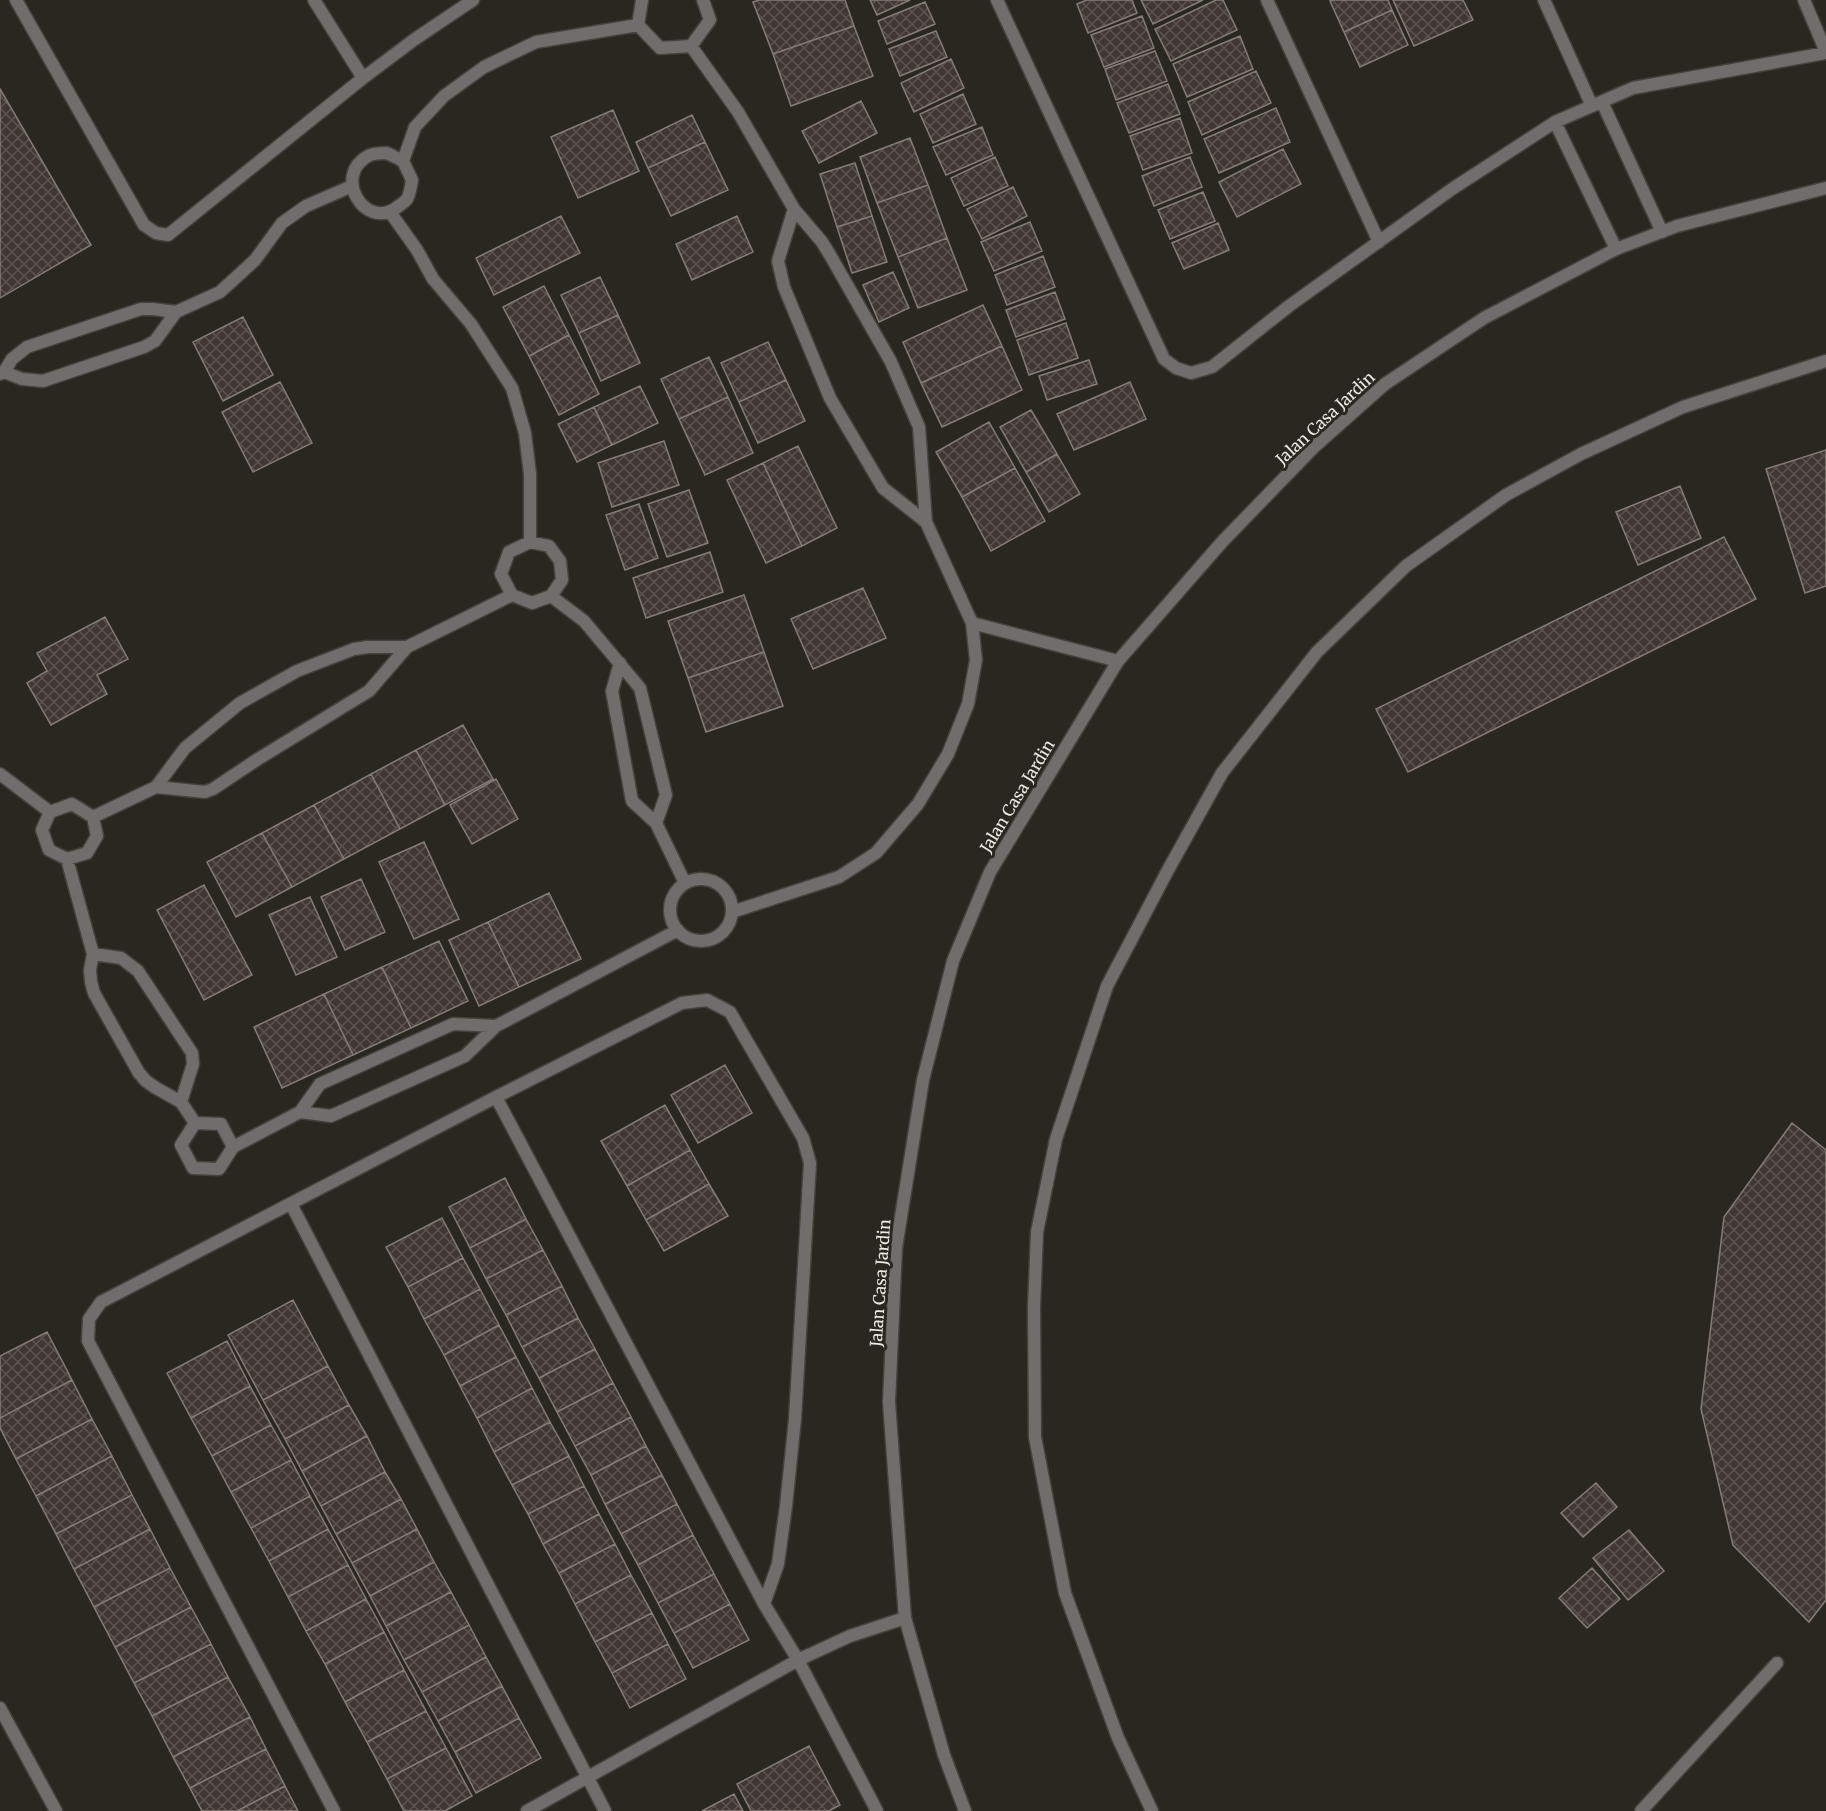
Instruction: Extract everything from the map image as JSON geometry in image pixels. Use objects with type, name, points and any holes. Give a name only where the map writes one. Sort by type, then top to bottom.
[{"type":"street","points":[[16,0],[144,225],[156,233],[168,235],[363,78],[473,0]]},
{"type":"street","points":[[314,0],[363,78]]},
{"type":"street","points":[[638,25],[642,0]]},
{"type":"street","points":[[691,46],[710,20],[703,0]]},
{"type":"street","points":[[997,0],[1164,359],[1176,368],[1191,373],[1212,367],[1290,306],[1452,189],[1555,122],[1633,88],[1826,52],[1804,0]]},
{"type":"street","points":[[1267,0],[1379,242]]},
{"type":"street","points":[[1544,0],[1662,232]]},
{"type":"street","points":[[638,25],[660,48],[691,46]]},
{"type":"street","points":[[403,161],[415,127],[444,96],[484,67],[536,42],[638,25]]},
{"type":"street","points":[[691,46],[738,112],[794,209],[822,242],[891,362],[919,427],[926,522],[972,622],[976,660],[968,704],[948,754],[918,804],[876,853],[839,877],[732,912]]},
{"type":"street","points":[[1555,122],[1616,249]]},
{"type":"street","points":[[387,153],[403,161],[412,180],[407,200],[390,212],[372,212],[358,202],[352,186],[355,168],[369,155],[387,153]]},
{"type":"street","points":[[176,312],[141,309],[27,347],[12,359],[2,373],[22,379],[43,381],[144,348],[155,341],[176,312],[220,292],[255,260],[282,223],[306,206],[352,186]]},
{"type":"street","name":"Jalan Casa Jardin","points":[[965,1811],[944,1755],[905,1618],[889,1402],[896,1248],[923,1080],[953,961],[990,872],[1118,661],[1222,543],[1312,448],[1385,384],[1484,318],[1616,249],[1677,226],[1826,188]]},
{"type":"street","points":[[794,209],[778,261],[783,286],[830,398],[883,488],[926,522]]},
{"type":"street","points":[[390,212],[434,279],[471,324],[512,388],[525,433],[530,474],[530,542]]},
{"type":"street","points":[[1152,1811],[1118,1738],[1065,1593],[1035,1437],[1034,1308],[1037,1232],[1056,1139],[1107,986],[1222,773],[1317,652],[1406,566],[1506,495],[1581,454],[1683,406],[1826,361]]},
{"type":"street","points":[[530,542],[549,546],[560,561],[562,580],[551,596],[532,603],[512,595],[501,574],[509,552],[530,542]]},
{"type":"street","points":[[156,787],[205,792],[213,789],[369,691],[407,647],[512,595]]},
{"type":"street","points":[[551,596],[585,621],[640,688],[666,795],[656,823]]},
{"type":"street","points":[[972,622],[1118,661]]},
{"type":"street","points":[[93,817],[156,787],[185,748],[240,703],[297,671],[354,650],[368,647],[407,647]]},
{"type":"street","points":[[620,663],[612,691],[632,801],[656,823],[685,883]]},
{"type":"street","points":[[0,774],[50,812]]},
{"type":"street","points":[[72,804],[93,817],[97,836],[87,853],[68,859],[49,850],[42,830],[50,812],[72,804]]},
{"type":"street","points":[[68,859],[93,954],[90,970],[94,993],[139,1073],[151,1085],[181,1102],[195,1123]]},
{"type":"street","points":[[696,879],[707,879],[717,883],[731,901],[732,912],[729,924],[711,939],[699,941],[687,938],[678,930],[671,918],[670,905],[675,893],[685,883],[696,879]]},
{"type":"street","points":[[300,1112],[331,1116],[465,1056],[496,1026],[678,930]]},
{"type":"street","points":[[93,954],[121,958],[138,971],[192,1053],[192,1064],[181,1102]]},
{"type":"street","points":[[334,1811],[88,1341],[89,1319],[101,1302],[496,1097],[682,1003],[707,1000],[729,1012],[803,1138],[810,1163],[795,1419],[786,1506],[778,1564],[764,1604]]},
{"type":"street","points":[[195,1123],[181,1145],[193,1168],[219,1169],[233,1147],[300,1112],[320,1084],[453,1024],[496,1026]]},
{"type":"street","points":[[496,1097],[764,1604],[798,1660],[877,1811]]},
{"type":"street","points":[[195,1123],[221,1124],[233,1147]]},
{"type":"street","points":[[291,1204],[605,1811]]},
{"type":"street","points":[[527,1811],[798,1660],[850,1636],[905,1618]]},
{"type":"street","points":[[1641,1811],[1777,1663]]},
{"type":"street","points":[[0,1708],[56,1811]]},
{"type":"building","points":[[759,0],[845,0],[854,26],[773,54],[753,2]]},
{"type":"building","points":[[870,0],[910,0],[877,15]]},
{"type":"building","points":[[1087,0],[1132,0],[1137,13],[1088,33],[1077,4]]},
{"type":"building","points":[[1141,0],[1203,0],[1153,24]]},
{"type":"building","points":[[1216,0],[1223,0],[1237,30],[1171,61],[1155,29]]},
{"type":"building","points":[[1388,0],[1392,10],[1344,32],[1330,1]]},
{"type":"building","points":[[1393,0],[1463,0],[1473,20],[1414,46]]},
{"type":"building","points":[[925,2],[935,24],[887,44],[878,21]]},
{"type":"building","points":[[1392,10],[1408,45],[1360,67],[1344,32]]},
{"type":"building","points":[[1142,16],[1154,48],[1104,67],[1091,35]]},
{"type":"building","points":[[854,26],[873,76],[791,106],[773,54]]},
{"type":"building","points":[[936,31],[947,57],[900,76],[889,49]]},
{"type":"building","points":[[1240,36],[1253,69],[1187,97],[1173,64]]},
{"type":"building","points":[[1155,51],[1167,81],[1116,100],[1105,69]]},
{"type":"building","points":[[951,59],[964,88],[914,112],[901,83]]},
{"type":"building","points":[[1256,71],[1271,103],[1202,135],[1188,102]]},
{"type":"building","points":[[1168,84],[1180,114],[1129,133],[1117,103]]},
{"type":"building","points":[[0,89],[91,245],[0,298]]},
{"type":"building","points":[[963,94],[976,124],[933,143],[920,114]]},
{"type":"building","points":[[861,101],[877,133],[819,163],[802,131]]},
{"type":"building","points":[[1276,108],[1290,142],[1219,173],[1204,139]]},
{"type":"building","points":[[613,110],[639,171],[578,198],[551,137]]},
{"type":"building","points":[[692,115],[705,142],[648,168],[636,142]]},
{"type":"building","points":[[1180,118],[1192,153],[1143,170],[1130,136]]},
{"type":"building","points":[[982,127],[993,155],[946,175],[933,147]]},
{"type":"building","points":[[910,138],[928,185],[877,203],[860,157]]},
{"type":"building","points":[[705,142],[728,190],[671,216],[648,168]]},
{"type":"building","points":[[1283,149],[1301,184],[1237,217],[1219,182]]},
{"type":"building","points":[[995,157],[1008,186],[964,206],[951,178]]},
{"type":"building","points":[[1190,157],[1202,187],[1154,206],[1142,176]]},
{"type":"building","points":[[855,163],[872,216],[837,227],[820,174]]},
{"type":"building","points":[[928,185],[947,238],[898,257],[877,203]]},
{"type":"building","points":[[1013,187],[1027,216],[982,239],[967,209]]},
{"type":"building","points":[[1203,192],[1215,221],[1170,239],[1158,210]]},
{"type":"building","points":[[561,216],[580,253],[494,295],[476,258]]},
{"type":"building","points":[[737,216],[753,252],[692,280],[676,244]]},
{"type":"building","points":[[872,216],[887,262],[852,273],[837,227]]},
{"type":"building","points":[[1030,222],[1042,251],[994,271],[981,242]]},
{"type":"building","points":[[1218,223],[1229,250],[1184,269],[1172,243]]},
{"type":"building","points":[[947,238],[967,290],[918,308],[898,257]]},
{"type":"building","points":[[1043,256],[1055,287],[1007,305],[995,275]]},
{"type":"building","points":[[893,272],[909,308],[879,322],[863,285]]},
{"type":"building","points":[[600,277],[618,315],[579,333],[561,295]]},
{"type":"building","points":[[544,286],[569,335],[529,356],[503,307]]},
{"type":"building","points":[[1055,292],[1065,319],[1016,337],[1006,310]]},
{"type":"building","points":[[983,305],[1002,346],[921,383],[903,342]]},
{"type":"building","points":[[618,315],[640,363],[601,381],[579,333]]},
{"type":"building","points":[[243,317],[273,375],[223,401],[193,342]]},
{"type":"building","points":[[1066,323],[1078,358],[1029,375],[1017,340]]},
{"type":"building","points":[[569,335],[599,394],[559,415],[529,356]]},
{"type":"building","points":[[768,342],[786,380],[739,402],[721,363]]},
{"type":"building","points":[[1002,346],[1022,390],[942,427],[921,383]]},
{"type":"building","points":[[709,357],[728,397],[679,419],[661,379]]},
{"type":"building","points":[[1089,360],[1097,384],[1047,400],[1039,376]]},
{"type":"building","points":[[786,380],[805,421],[758,443],[739,402]]},
{"type":"building","points":[[280,382],[312,443],[253,472],[222,412]]},
{"type":"building","points":[[1130,382],[1146,419],[1074,450],[1057,414]]},
{"type":"building","points":[[640,386],[658,423],[612,445],[594,407]]},
{"type":"building","points":[[728,397],[753,453],[705,475],[679,419]]},
{"type":"building","points":[[594,407],[612,445],[577,462],[558,424]]},
{"type":"building","points":[[1031,410],[1057,454],[1026,472],[1000,427]]},
{"type":"building","points":[[989,422],[1015,468],[962,497],[936,452]]},
{"type":"building","points":[[664,441],[679,485],[612,507],[598,463]]},
{"type":"building","points":[[798,446],[837,528],[802,546],[763,463]]},
{"type":"building","points":[[1826,450],[1826,586],[1805,593],[1766,469]]},
{"type":"building","points":[[1057,454],[1080,494],[1049,512],[1026,472]]},
{"type":"building","points":[[763,463],[802,546],[766,563],[727,480]]},
{"type":"building","points":[[1015,468],[1045,521],[991,551],[962,497]]},
{"type":"building","points":[[1680,486],[1701,538],[1638,565],[1616,512]]},
{"type":"building","points":[[689,490],[708,543],[667,557],[648,504]]},
{"type":"building","points":[[639,504],[658,558],[625,570],[606,515]]},
{"type":"building","points":[[1724,537],[1756,599],[1408,772],[1376,709]]},
{"type":"building","points":[[710,552],[723,592],[646,618],[633,578]]},
{"type":"building","points":[[863,588],[886,638],[813,669],[791,619]]},
{"type":"building","points":[[744,595],[764,652],[688,678],[668,621]]},
{"type":"building","points":[[105,617],[128,659],[97,675],[107,694],[51,725],[27,683],[47,671],[37,653]]},
{"type":"building","points":[[764,652],[783,706],[706,732],[688,678]]},
{"type":"building","points":[[463,725],[493,779],[445,805],[416,750]]},
{"type":"building","points":[[416,750],[445,805],[400,829],[371,774]]},
{"type":"building","points":[[371,774],[400,829],[344,859],[314,805]]},
{"type":"building","points":[[496,779],[518,819],[472,844],[450,805]]},
{"type":"building","points":[[314,805],[344,859],[292,887],[262,833]]},
{"type":"building","points":[[262,833],[292,887],[236,917],[207,862]]},
{"type":"building","points":[[424,842],[459,919],[414,939],[379,862]]},
{"type":"building","points":[[361,879],[385,932],[345,950],[321,897]]},
{"type":"building","points":[[204,885],[252,975],[204,1000],[157,910]]},
{"type":"building","points":[[549,893],[581,959],[519,987],[488,922]]},
{"type":"building","points":[[310,897],[337,957],[296,975],[269,915]]},
{"type":"building","points":[[488,922],[519,987],[479,1006],[449,940]]},
{"type":"building","points":[[439,941],[468,1001],[411,1028],[382,967]]},
{"type":"building","points":[[382,967],[411,1028],[353,1055],[324,994]]},
{"type":"building","points":[[324,994],[353,1055],[282,1088],[254,1027]]},
{"type":"building","points":[[725,1065],[752,1113],[698,1143],[671,1095]]},
{"type":"building","points":[[665,1105],[690,1150],[627,1186],[601,1141]]},
{"type":"building","points":[[1792,1123],[1826,1150],[1826,1600],[1809,1622],[1733,1545],[1701,1409],[1724,1217]]},
{"type":"building","points":[[690,1150],[709,1184],[646,1220],[627,1186]]},
{"type":"building","points":[[505,1178],[526,1219],[470,1248],[449,1207]]},
{"type":"building","points":[[709,1184],[728,1216],[664,1251],[646,1220]]},
{"type":"building","points":[[442,1218],[463,1258],[408,1287],[386,1247]]},
{"type":"building","points":[[526,1219],[543,1250],[486,1279],[470,1248]]},
{"type":"building","points":[[543,1250],[562,1286],[506,1315],[486,1279]]},
{"type":"building","points":[[463,1258],[480,1289],[424,1319],[408,1287]]},
{"type":"building","points":[[562,1286],[578,1318],[522,1347],[506,1315]]},
{"type":"building","points":[[480,1289],[499,1325],[444,1355],[424,1319]]},
{"type":"building","points":[[293,1300],[328,1366],[263,1400],[228,1335]]},
{"type":"building","points":[[578,1318],[595,1349],[539,1378],[522,1347]]},
{"type":"building","points":[[499,1325],[516,1357],[460,1386],[444,1355]]},
{"type":"building","points":[[47,1332],[72,1380],[0,1418],[0,1356]]},
{"type":"building","points":[[227,1341],[250,1386],[191,1418],[167,1373]]},
{"type":"building","points":[[595,1349],[613,1383],[557,1412],[539,1378]]},
{"type":"building","points":[[516,1357],[532,1388],[477,1418],[460,1386]]},
{"type":"building","points":[[328,1366],[349,1405],[285,1439],[263,1400]]},
{"type":"building","points":[[72,1380],[92,1419],[16,1459],[0,1428],[0,1418]]},
{"type":"building","points":[[613,1383],[631,1417],[575,1446],[557,1412]]},
{"type":"building","points":[[250,1386],[271,1425],[212,1456],[191,1418]]},
{"type":"building","points":[[532,1388],[550,1422],[494,1452],[477,1418]]},
{"type":"building","points":[[349,1405],[367,1436],[302,1471],[285,1439]]},
{"type":"building","points":[[631,1417],[646,1446],[591,1475],[575,1446]]},
{"type":"building","points":[[92,1419],[112,1456],[36,1496],[16,1459]]},
{"type":"building","points":[[550,1422],[569,1456],[512,1485],[494,1452]]},
{"type":"building","points":[[271,1425],[291,1460],[231,1492],[212,1456]]},
{"type":"building","points":[[367,1436],[385,1472],[321,1506],[302,1471]]},
{"type":"building","points":[[646,1446],[662,1475],[605,1504],[591,1475]]},
{"type":"building","points":[[112,1456],[132,1495],[56,1534],[36,1496]]},
{"type":"building","points":[[569,1456],[584,1486],[528,1514],[512,1485]]},
{"type":"building","points":[[291,1460],[310,1496],[251,1528],[231,1492]]},
{"type":"building","points":[[385,1472],[401,1499],[336,1534],[321,1506]]},
{"type":"building","points":[[662,1475],[677,1504],[621,1534],[605,1504]]},
{"type":"building","points":[[1596,1483],[1617,1507],[1583,1537],[1561,1513]]},
{"type":"building","points":[[584,1486],[599,1514],[543,1544],[528,1514]]},
{"type":"building","points":[[132,1495],[150,1529],[74,1569],[56,1534]]},
{"type":"building","points":[[310,1496],[328,1529],[269,1561],[251,1528]]},
{"type":"building","points":[[401,1499],[417,1529],[352,1563],[336,1534]]},
{"type":"building","points":[[677,1504],[693,1535],[638,1565],[621,1534]]},
{"type":"building","points":[[599,1514],[615,1544],[559,1573],[543,1544]]},
{"type":"building","points":[[150,1529],[170,1568],[94,1607],[74,1569]]},
{"type":"building","points":[[328,1529],[348,1565],[288,1597],[269,1561]]},
{"type":"building","points":[[417,1529],[434,1562],[370,1596],[352,1563]]},
{"type":"building","points":[[1629,1530],[1664,1571],[1628,1600],[1593,1558]]},
{"type":"building","points":[[693,1535],[714,1574],[658,1603],[638,1565]]},
{"type":"building","points":[[615,1544],[631,1575],[575,1604],[559,1573]]},
{"type":"building","points":[[434,1562],[451,1592],[386,1626],[370,1596]]},
{"type":"building","points":[[348,1565],[366,1599],[306,1631],[288,1597]]},
{"type":"building","points":[[170,1568],[191,1607],[115,1647],[94,1607]]},
{"type":"building","points":[[1592,1568],[1620,1599],[1587,1628],[1559,1598]]},
{"type":"building","points":[[714,1574],[730,1604],[674,1633],[658,1603]]},
{"type":"building","points":[[631,1575],[652,1613],[595,1642],[575,1604]]},
{"type":"building","points":[[451,1592],[469,1625],[404,1660],[386,1626]]},
{"type":"building","points":[[366,1599],[384,1632],[325,1664],[306,1631]]},
{"type":"building","points":[[730,1604],[749,1640],[693,1668],[674,1633]]},
{"type":"building","points":[[191,1607],[211,1644],[134,1683],[115,1647]]},
{"type":"building","points":[[652,1613],[668,1644],[612,1673],[595,1642]]},
{"type":"building","points":[[469,1625],[486,1657],[422,1692],[404,1660]]},
{"type":"building","points":[[384,1632],[404,1670],[345,1702],[325,1664]]},
{"type":"building","points":[[211,1644],[228,1677],[152,1716],[134,1683]]},
{"type":"building","points":[[668,1644],[686,1679],[630,1708],[612,1673]]},
{"type":"building","points":[[486,1657],[502,1686],[438,1721],[422,1692]]},
{"type":"building","points":[[404,1670],[426,1711],[367,1742],[345,1702]]},
{"type":"building","points":[[228,1677],[250,1717],[173,1757],[152,1716]]},
{"type":"building","points":[[502,1686],[519,1718],[455,1752],[438,1721]]},
{"type":"building","points":[[426,1711],[446,1748],[387,1779],[367,1742]]},
{"type":"building","points":[[250,1717],[266,1749],[190,1788],[173,1757]]},
{"type":"building","points":[[519,1718],[541,1758],[476,1793],[455,1752]]},
{"type":"building","points":[[809,1746],[840,1805],[829,1811],[751,1811],[737,1784]]},
{"type":"building","points":[[446,1748],[472,1796],[445,1811],[404,1811],[387,1779]]},
{"type":"building","points":[[266,1749],[285,1786],[237,1811],[202,1811],[190,1788]]},
{"type":"building","points":[[285,1786],[298,1811],[237,1811]]},
{"type":"building","points":[[734,1794],[743,1811],[702,1811]]}]
